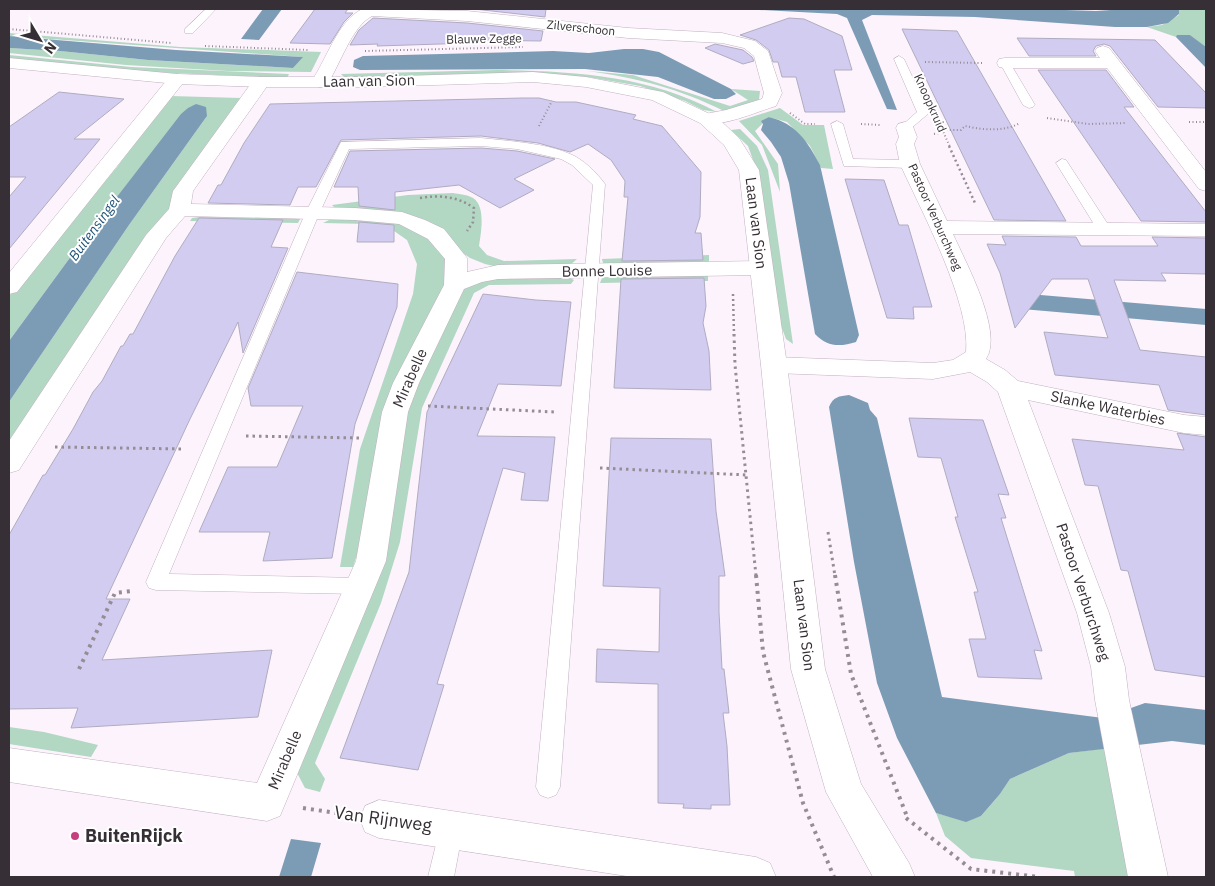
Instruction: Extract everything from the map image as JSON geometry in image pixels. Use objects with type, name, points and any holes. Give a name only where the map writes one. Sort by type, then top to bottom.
[{"type":"street","name":"Zilverschoon","points":[[320,82],[328,73],[336,52],[360,15],[368,11],[467,16],[628,33],[722,38],[749,44],[762,54],[774,93],[770,102],[729,115],[706,119]]},
{"type":"street","points":[[1005,64],[1108,57],[1206,185]]},
{"type":"street","name":"Laan van Sion","points":[[9,63],[177,79],[261,82],[533,77],[586,82],[657,96],[706,119],[732,142],[749,170],[774,365],[808,669],[845,792],[853,810],[895,877]]},
{"type":"street","points":[[9,287],[177,79]]},
{"type":"street","points":[[14,455],[157,235],[180,210],[183,191],[261,82]]},
{"type":"street","name":"Pastoor Verburchweg","points":[[906,132],[905,144],[910,164],[962,276],[981,341],[978,353],[972,362]]},
{"type":"street","name":"Mirabelle","points":[[180,210],[402,218],[436,234],[456,258],[454,285],[406,383],[395,412],[371,561],[267,803]]},
{"type":"street","points":[[939,226],[1206,230]]},
{"type":"street","name":"Bonne Louise","points":[[454,285],[476,276],[498,272],[762,268]]},
{"type":"street","points":[[774,365],[934,371],[972,362],[996,376],[1010,388]]},
{"type":"street","name":"Pastoor Verburchweg","points":[[1010,388],[1093,613],[1108,667],[1112,700],[1148,877]]},
{"type":"street","name":"Slanke Waterbies","points":[[1010,388],[1184,424],[1206,426]]},
{"type":"street","points":[[9,765],[267,803]]},
{"type":"street","name":"Van Rijnweg","points":[[378,819],[451,828],[756,877]]},
{"type":"lane","points":[[190,31],[211,9]]},
{"type":"lane","points":[[899,59],[923,113],[906,132]]},
{"type":"lane","points":[[1005,64],[1029,105]]},
{"type":"lane","points":[[837,124],[848,163],[910,164]]},
{"type":"lane","points":[[360,586],[156,582],[312,214],[346,145],[481,142],[528,147],[565,156],[576,162],[600,184],[574,467],[548,787]]},
{"type":"lane","points":[[1062,163],[1104,228]]},
{"type":"lane","points":[[442,877],[451,828]]},
{"type":"path","points":[[9,29],[172,43]]},
{"type":"path","name":"Blauwe Zegge","points":[[199,45],[336,52],[525,47]]},
{"type":"path","name":"Knoopkruid","points":[[922,62],[1005,64]]},
{"type":"path","points":[[528,147],[554,98]]},
{"type":"path","points":[[1043,117],[1088,124],[1206,122]]},
{"type":"path","points":[[906,132],[922,137],[940,133],[942,130],[961,130],[965,126],[977,129],[1010,129],[1027,119]]},
{"type":"path","name":"Knoopkruid","points":[[939,124],[986,227]]},
{"type":"path","points":[[398,404],[579,413]]},
{"type":"path","points":[[14,455],[215,443],[391,438]]},
{"type":"path","points":[[574,467],[747,475]]},
{"type":"path","points":[[79,669],[115,593],[138,591],[156,582]]},
{"type":"path","name":"Van Rijnweg","points":[[267,803],[378,819]]},
{"type":"path","points":[[813,825],[853,810]]},
{"type":"path","points":[[901,814],[971,869],[1039,877]]},
{"type":"green space","points":[[1179,9],[1206,9],[1206,48],[1190,35],[1176,37],[1147,27],[1162,25],[1179,15]]},
{"type":"green space","points":[[9,33],[180,47],[321,52],[311,72],[228,71],[126,65],[9,53],[9,48],[148,60],[293,68],[302,57],[9,36]]},
{"type":"green space","points":[[9,55],[131,67],[289,74],[287,78],[126,71],[9,59]]},
{"type":"green space","points":[[497,70],[582,74],[637,83],[664,90],[717,112],[703,110],[685,101],[640,86],[588,77],[345,78],[341,74]]},
{"type":"green space","points":[[587,71],[633,75],[730,106],[748,100],[731,89],[760,91],[759,100],[724,111],[690,96],[657,85]]},
{"type":"green space","points":[[170,96],[241,98],[173,208],[148,234],[9,452],[9,402],[129,225],[207,116],[69,259],[9,341],[9,296],[117,167]]},
{"type":"green space","points":[[780,108],[803,125],[824,125],[833,169],[821,168],[810,146],[787,122],[769,117],[755,131],[778,164],[780,192],[762,145],[739,121]]},
{"type":"green space","points":[[740,129],[757,146],[768,170],[793,344],[786,339],[780,323],[757,171],[748,146],[731,130]]},
{"type":"green space","points":[[453,193],[473,198],[480,207],[482,220],[479,246],[487,255],[504,261],[577,259],[569,266],[498,267],[470,258],[460,251],[439,230],[336,209],[332,205],[408,195]]},
{"type":"green space","points":[[335,217],[395,221],[418,229],[448,256],[450,273],[353,567],[340,567],[360,449],[413,294],[417,264],[407,240],[394,231],[368,224],[323,223]]},
{"type":"green space","points":[[192,218],[300,219],[298,223],[190,221]]},
{"type":"green space","points":[[709,255],[709,263],[612,266],[603,263],[602,259]]},
{"type":"green space","points":[[708,273],[708,281],[600,283],[602,278],[609,275]]},
{"type":"green space","points":[[566,276],[574,280],[571,284],[489,285],[474,293],[422,408],[400,542],[381,603],[315,763],[325,779],[320,792],[305,788],[293,765],[407,402],[463,285],[478,278]]},
{"type":"green space","points":[[9,727],[44,732],[98,745],[91,757],[9,744]]},
{"type":"green space","points":[[1107,748],[1129,877],[1075,877],[1074,871],[971,858],[945,836],[936,813],[966,821],[981,816],[1010,779],[1069,753]]},
{"type":"water","points":[[263,9],[282,9],[259,40],[241,39]]},
{"type":"water","points":[[742,9],[1035,9],[1096,11],[1179,9],[1179,14],[1168,23],[1147,27],[1115,27],[975,17],[872,15],[862,20],[897,110],[887,109],[847,18],[837,14]]},
{"type":"water","points":[[1177,35],[1190,35],[1206,47],[1206,68],[1176,37]]},
{"type":"water","points":[[9,36],[176,50],[303,57],[293,68],[148,60],[9,48]]},
{"type":"water","points":[[643,49],[659,52],[731,89],[736,94],[726,99],[714,99],[658,77],[585,69],[360,70],[353,67],[354,60],[363,56],[553,51],[589,53]]},
{"type":"water","name":"Buitensingel","points":[[196,104],[206,107],[207,116],[129,225],[9,402],[9,341],[69,259],[181,114]]},
{"type":"water","points":[[769,117],[779,120],[794,129],[806,141],[820,165],[859,335],[856,342],[834,345],[829,344],[815,334],[789,183],[781,157],[761,130],[763,124],[761,121]]},
{"type":"water","points":[[1017,293],[1206,309],[1206,325],[1022,309]]},
{"type":"water","points":[[849,395],[868,403],[870,410],[877,418],[942,697],[1103,718],[1145,703],[1206,710],[1206,745],[1172,741],[1069,753],[1010,779],[981,816],[966,822],[936,813],[897,738],[877,683],[854,562],[829,407],[832,401],[837,398]]},
{"type":"water","points":[[291,839],[321,843],[311,877],[279,877]]},
{"type":"building","points":[[315,9],[348,9],[345,13],[353,13],[344,22],[330,44],[290,43]]},
{"type":"building","points":[[474,9],[546,9],[545,17]]},
{"type":"building","points":[[373,18],[467,23],[543,31],[541,41],[472,40],[472,43],[350,45],[359,30]]},
{"type":"building","points":[[789,18],[804,19],[842,36],[852,70],[834,70],[845,112],[805,112],[796,77],[782,77],[778,62],[773,62],[769,50],[756,40],[740,35]]},
{"type":"building","points":[[902,29],[957,31],[1066,221],[994,220]]},
{"type":"building","points":[[1017,38],[1155,40],[1206,93],[1206,108],[1158,107],[1110,46],[1104,44],[1096,46],[1093,51],[1096,56],[1029,56]]},
{"type":"building","points":[[715,44],[743,50],[754,61],[743,64],[705,48]]},
{"type":"building","points":[[1038,70],[1106,70],[1134,107],[1124,107],[1206,212],[1206,222],[1141,221]]},
{"type":"building","points":[[59,92],[124,99],[74,139],[100,139],[9,249],[9,197],[26,177],[9,177],[9,127]]},
{"type":"building","points":[[539,98],[556,102],[576,102],[636,115],[633,119],[662,126],[701,172],[700,217],[695,233],[701,233],[703,260],[622,261],[628,197],[624,197],[625,181],[611,160],[588,144],[570,152],[538,143],[481,136],[341,140],[316,187],[298,187],[290,205],[208,203],[270,104]]},
{"type":"building","points":[[481,148],[517,151],[555,159],[514,179],[534,190],[500,208],[459,185],[395,192],[395,210],[359,206],[358,187],[334,187],[350,151]]},
{"type":"building","points":[[845,179],[884,180],[899,225],[908,225],[932,307],[913,307],[914,319],[887,318]]},
{"type":"building","points":[[199,218],[283,220],[271,247],[288,248],[243,353],[238,322],[190,419],[106,599],[130,599],[102,660],[272,650],[258,717],[71,728],[78,708],[9,709],[9,535],[121,346],[123,346],[130,334],[133,334],[175,256]]},
{"type":"building","points":[[359,222],[394,225],[394,242],[357,242]]},
{"type":"building","points":[[1002,236],[1076,237],[1081,246],[1158,246],[1152,237],[1206,238],[1206,274],[1161,273],[1166,281],[1114,280],[1140,350],[1206,357],[1206,415],[1168,410],[1159,385],[1055,375],[1044,332],[1108,338],[1088,279],[1052,279],[1015,328],[1000,273],[987,244],[1006,245]]},
{"type":"building","points":[[297,272],[398,284],[397,307],[355,424],[332,558],[263,561],[270,532],[199,532],[228,467],[277,467],[303,406],[251,406],[248,388]]},
{"type":"building","points":[[704,278],[706,306],[703,323],[709,351],[711,390],[614,388],[621,279]]},
{"type":"building","points":[[483,294],[571,302],[561,386],[498,384],[477,436],[555,437],[548,501],[521,500],[525,473],[503,468],[437,684],[444,685],[418,770],[340,758],[409,572],[427,412]]},
{"type":"building","points":[[909,418],[983,420],[1009,495],[998,494],[1006,518],[1001,518],[1042,651],[1034,650],[1042,679],[978,677],[969,639],[986,639],[974,592],[978,592],[955,517],[958,517],[941,458],[918,457]]},
{"type":"building","points":[[1177,433],[1206,437],[1206,677],[1155,670],[1128,571],[1121,570],[1098,486],[1085,485],[1072,439],[1184,450]]},
{"type":"building","points":[[611,438],[711,439],[716,511],[725,576],[719,576],[719,612],[722,669],[724,669],[729,713],[723,713],[730,805],[711,805],[711,809],[683,808],[684,804],[658,803],[658,684],[596,682],[597,649],[659,652],[660,588],[603,586]]},
{"type":"place","name":"BuitenRijck","points":[[75,836]]}]
